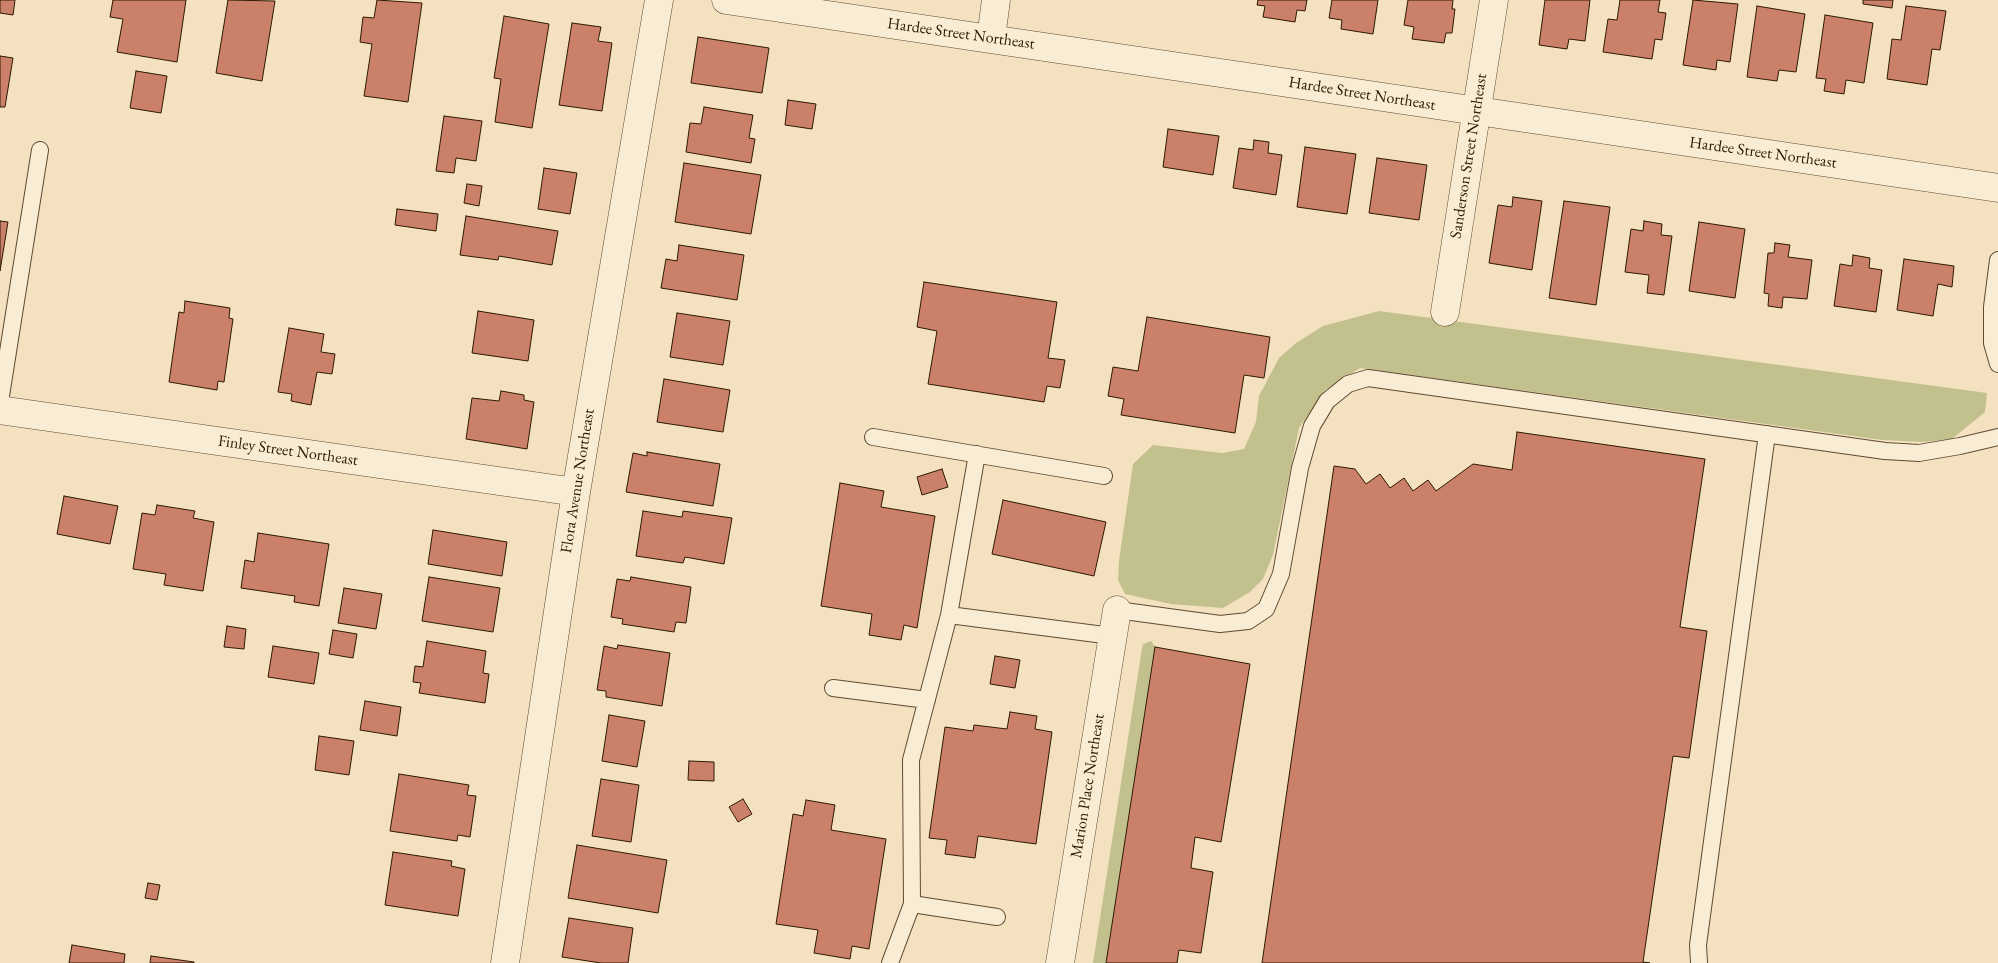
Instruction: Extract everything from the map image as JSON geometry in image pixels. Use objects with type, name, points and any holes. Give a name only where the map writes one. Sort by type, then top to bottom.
[{"type":"street","name":"Flora Avenue Northeast","points":[[505,963],[576,492],[659,0]]},
{"type":"street","name":"Hardee Street Northeast","points":[[726,0],[1998,188]]},
{"type":"street","points":[[991,38],[996,0]]},
{"type":"street","name":"Sanderson Street Northeast","points":[[1445,312],[1494,0]]},
{"type":"street","name":"Finley Street Northeast","points":[[0,410],[576,492]]},
{"type":"street","name":"Marion Place Northeast","points":[[1060,963],[1117,610]]},
{"type":"lane","points":[[0,402],[40,150]]},
{"type":"lane","points":[[1998,260],[1992,307],[1992,343],[1998,364]]},
{"type":"lane","points":[[1117,610],[1220,624],[1248,621],[1266,609],[1281,574],[1300,468],[1312,426],[1327,401],[1348,384],[1368,378],[1885,451],[1919,452],[1960,446],[1998,437]]},
{"type":"lane","points":[[1699,963],[1698,945],[1767,434]]},
{"type":"lane","points":[[873,437],[1104,476]]},
{"type":"lane","points":[[890,963],[912,904],[912,760],[949,615],[977,454]]},
{"type":"lane","points":[[949,615],[1112,636]]},
{"type":"lane","points":[[833,688],[927,700]]},
{"type":"lane","points":[[912,904],[997,917]]},
{"type":"shaded area","points":[[1379,311],[1987,393],[1985,412],[1952,439],[1924,442],[1882,440],[1360,368],[1325,390],[1299,428],[1273,555],[1263,579],[1250,592],[1223,608],[1171,604],[1125,594],[1118,580],[1119,561],[1133,464],[1153,445],[1222,453],[1244,449],[1256,422],[1259,396],[1279,358],[1296,343],[1323,326]]},
{"type":"shaded area","points":[[1151,641],[1155,647],[1106,963],[1093,963],[1142,648],[1143,644]]},
{"type":"building","points":[[0,0],[15,0],[13,15],[0,13]]},
{"type":"building","points":[[113,0],[186,0],[177,62],[117,52],[123,19],[110,17]]},
{"type":"building","points":[[228,0],[275,1],[262,81],[216,73]]},
{"type":"building","points":[[377,0],[422,3],[408,102],[364,96],[372,44],[360,42],[363,17],[374,18]]},
{"type":"building","points":[[1258,0],[1307,0],[1305,11],[1297,10],[1295,22],[1263,17],[1265,6],[1257,5]]},
{"type":"building","points":[[1332,0],[1378,0],[1373,34],[1341,29],[1342,20],[1329,18]]},
{"type":"building","points":[[1408,0],[1453,0],[1452,9],[1455,9],[1452,33],[1446,33],[1444,43],[1412,39],[1414,27],[1404,25]]},
{"type":"building","points":[[1545,0],[1590,0],[1585,41],[1569,39],[1567,49],[1539,45]]},
{"type":"building","points":[[1620,0],[1660,0],[1658,12],[1666,13],[1662,40],[1655,39],[1652,59],[1603,52],[1608,19],[1617,20]]},
{"type":"building","points":[[1693,0],[1738,4],[1730,62],[1717,60],[1716,70],[1683,65]]},
{"type":"building","points":[[1863,0],[1893,0],[1892,8],[1863,4]]},
{"type":"building","points":[[1757,6],[1805,14],[1796,72],[1779,70],[1777,81],[1747,77]]},
{"type":"building","points":[[1906,6],[1946,11],[1940,50],[1932,49],[1927,85],[1887,79],[1892,39],[1901,40]]},
{"type":"building","points":[[1825,15],[1873,23],[1864,83],[1846,80],[1844,94],[1824,91],[1826,79],[1816,78]]},
{"type":"building","points":[[504,16],[549,24],[532,128],[495,122],[501,79],[494,78]]},
{"type":"building","points":[[572,23],[601,27],[598,41],[612,43],[602,111],[559,105]]},
{"type":"building","points":[[698,37],[769,48],[762,93],[691,83]]},
{"type":"building","points":[[0,56],[13,58],[5,107],[0,107]]},
{"type":"building","points":[[136,71],[167,76],[161,113],[130,108]]},
{"type":"building","points":[[788,100],[816,104],[812,129],[785,125]]},
{"type":"building","points":[[704,107],[753,115],[749,138],[755,139],[751,163],[686,152],[690,123],[701,124]]},
{"type":"building","points":[[444,116],[482,121],[476,161],[456,158],[454,173],[436,171]]},
{"type":"building","points":[[1168,129],[1219,136],[1213,175],[1163,167]]},
{"type":"building","points":[[1254,140],[1269,142],[1268,153],[1282,155],[1276,195],[1233,188],[1239,148],[1253,150]]},
{"type":"building","points":[[1305,147],[1356,154],[1347,214],[1297,207]]},
{"type":"building","points":[[1377,158],[1427,165],[1419,220],[1369,213]]},
{"type":"building","points":[[684,163],[761,175],[751,234],[675,222]]},
{"type":"building","points":[[544,168],[577,173],[570,214],[538,209]]},
{"type":"building","points":[[467,184],[482,186],[479,206],[464,203]]},
{"type":"building","points":[[1513,197],[1542,201],[1532,270],[1489,263],[1498,205],[1512,207]]},
{"type":"building","points":[[1564,201],[1610,207],[1596,305],[1549,298]]},
{"type":"building","points":[[397,209],[438,214],[436,231],[395,225]]},
{"type":"building","points":[[466,216],[558,231],[552,265],[499,256],[498,260],[460,255]]},
{"type":"building","points":[[0,221],[8,222],[0,271]]},
{"type":"building","points":[[1644,221],[1662,224],[1661,235],[1672,236],[1664,295],[1647,293],[1649,275],[1625,272],[1631,229],[1643,231]]},
{"type":"building","points":[[1699,222],[1745,229],[1735,298],[1689,291]]},
{"type":"building","points":[[1775,243],[1790,245],[1788,257],[1812,260],[1807,299],[1783,297],[1782,308],[1768,306],[1769,294],[1764,293],[1768,253],[1774,253]]},
{"type":"building","points":[[679,245],[744,255],[737,300],[661,288],[666,259],[677,261]]},
{"type":"building","points":[[1853,255],[1870,258],[1869,268],[1882,270],[1876,312],[1834,306],[1840,264],[1852,266]]},
{"type":"building","points":[[1904,259],[1954,266],[1952,287],[1938,284],[1933,316],[1897,310]]},
{"type":"building","points":[[924,282],[1057,302],[1048,358],[1065,360],[1060,388],[1047,386],[1044,402],[928,384],[937,331],[917,327]]},
{"type":"building","points":[[185,301],[230,308],[229,318],[233,319],[224,382],[218,381],[217,390],[169,382],[179,312],[184,313]]},
{"type":"building","points":[[478,311],[534,320],[528,361],[472,353]]},
{"type":"building","points":[[677,313],[730,321],[723,365],[670,357]]},
{"type":"building","points":[[1147,317],[1270,337],[1264,378],[1244,375],[1235,433],[1121,415],[1124,399],[1108,396],[1113,367],[1138,371]]},
{"type":"building","points":[[289,328],[324,334],[321,352],[335,354],[332,374],[317,372],[311,405],[291,401],[292,394],[278,392]]},
{"type":"building","points":[[664,379],[730,390],[723,432],[657,422]]},
{"type":"building","points":[[501,391],[524,395],[524,400],[534,402],[527,449],[466,439],[472,398],[499,401]]},
{"type":"building","points":[[1517,432],[1705,459],[1680,627],[1707,631],[1689,758],[1673,756],[1643,962],[1650,963],[1262,963],[1334,466],[1355,469],[1366,484],[1380,474],[1390,488],[1404,478],[1413,491],[1428,480],[1436,491],[1473,464],[1512,470]]},
{"type":"building","points":[[647,452],[720,464],[713,506],[626,492],[633,453],[647,456]]},
{"type":"building","points":[[942,469],[948,487],[922,495],[917,477]]},
{"type":"building","points":[[840,483],[884,491],[881,507],[935,516],[917,628],[904,625],[901,640],[869,635],[872,614],[821,606]]},
{"type":"building","points":[[64,496],[118,506],[110,544],[57,534]]},
{"type":"building","points":[[1003,500],[1106,522],[1094,576],[992,554]]},
{"type":"building","points":[[157,505],[195,511],[193,518],[214,522],[203,591],[164,585],[166,574],[133,569],[142,513],[155,515]]},
{"type":"building","points":[[643,511],[682,517],[683,511],[732,518],[724,564],[685,557],[683,563],[636,556]]},
{"type":"building","points":[[433,530],[507,542],[502,576],[428,564]]},
{"type":"building","points":[[258,533],[329,544],[319,606],[294,602],[295,596],[241,588],[245,560],[254,562]]},
{"type":"building","points":[[429,577],[500,588],[493,632],[422,621]]},
{"type":"building","points":[[631,577],[691,587],[686,623],[676,622],[674,632],[622,624],[623,619],[611,617],[617,579],[630,581]]},
{"type":"building","points":[[344,588],[382,594],[376,629],[338,623]]},
{"type":"building","points":[[227,626],[246,629],[244,649],[224,647]]},
{"type":"building","points":[[333,630],[357,634],[353,658],[329,654]]},
{"type":"building","points":[[427,641],[486,651],[483,673],[489,674],[485,703],[419,693],[421,683],[413,682],[415,666],[423,667]]},
{"type":"building","points":[[618,645],[670,653],[662,706],[606,697],[606,691],[597,690],[604,646],[617,649]]},
{"type":"building","points":[[273,646],[319,653],[314,684],[268,677]]},
{"type":"building","points":[[1155,647],[1250,664],[1221,842],[1195,837],[1191,868],[1213,872],[1201,953],[1179,950],[1177,963],[1106,963]]},
{"type":"building","points":[[995,656],[1020,660],[1015,688],[990,684]]},
{"type":"building","points":[[365,701],[401,707],[397,736],[360,730]]},
{"type":"building","points":[[1010,712],[1037,716],[1035,729],[1052,732],[1036,844],[978,836],[975,858],[945,854],[947,840],[929,838],[945,727],[973,731],[974,725],[1007,729]]},
{"type":"building","points":[[609,715],[645,721],[637,767],[602,761]]},
{"type":"building","points":[[319,736],[354,741],[349,775],[315,770]]},
{"type":"building","points":[[689,761],[714,762],[714,781],[688,780]]},
{"type":"building","points":[[399,774],[469,785],[467,795],[476,796],[470,837],[458,835],[457,841],[390,831]]},
{"type":"building","points":[[601,779],[639,785],[631,842],[592,836]]},
{"type":"building","points":[[743,799],[752,814],[738,822],[729,807]]},
{"type":"building","points":[[806,800],[835,805],[831,830],[886,839],[869,949],[852,946],[850,959],[814,953],[818,930],[776,924],[793,814],[803,816]]},
{"type":"building","points":[[577,845],[667,860],[658,913],[568,898]]},
{"type":"building","points":[[393,852],[452,861],[451,866],[465,869],[458,916],[385,905]]},
{"type":"building","points":[[148,883],[160,885],[157,900],[145,898]]},
{"type":"building","points":[[569,918],[633,928],[628,963],[601,963],[562,957]]},
{"type":"building","points":[[72,945],[125,954],[124,963],[69,963]]},
{"type":"building","points":[[151,956],[194,962],[194,963],[150,963]]}]
